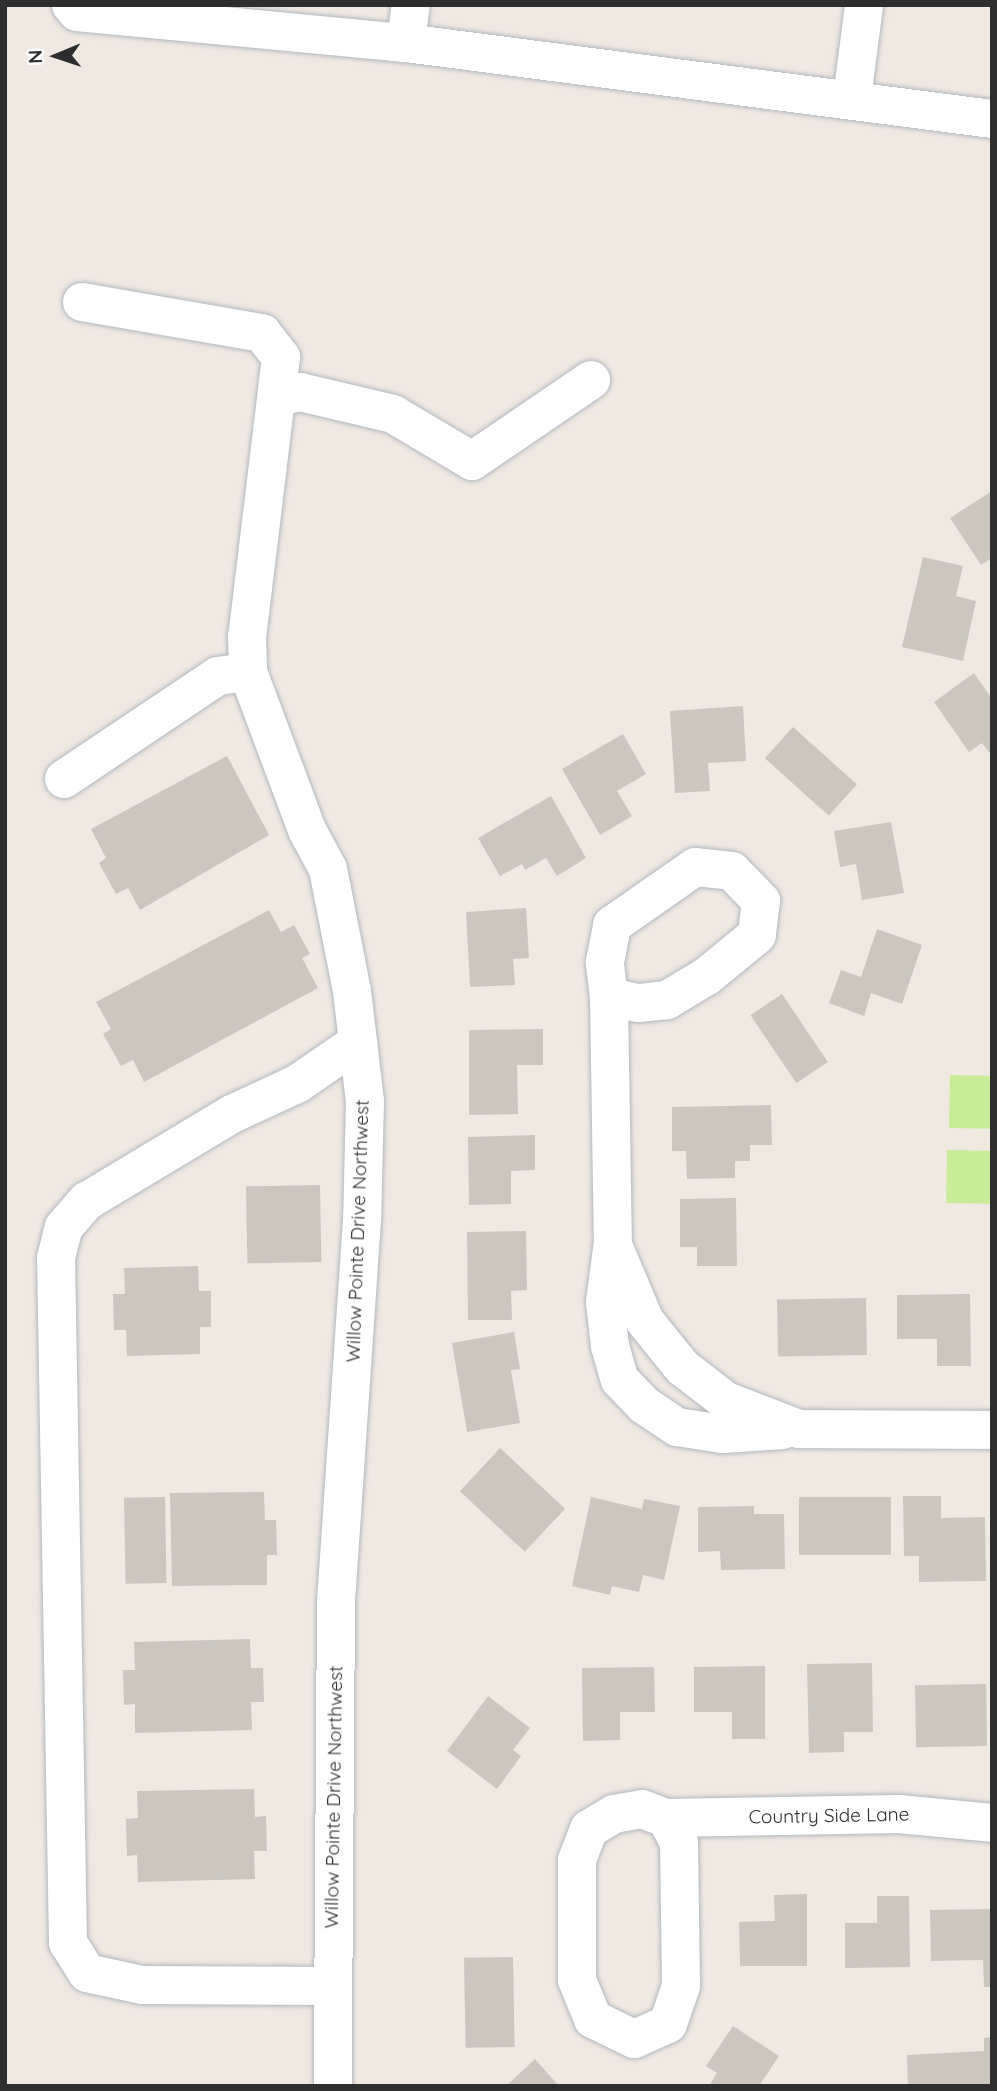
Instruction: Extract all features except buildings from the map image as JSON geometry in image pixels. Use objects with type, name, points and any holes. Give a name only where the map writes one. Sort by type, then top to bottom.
[{"type":"street","points":[[71,5],[77,12],[406,43],[852,98],[992,119]]},
{"type":"street","points":[[406,43],[411,5]]},
{"type":"street","points":[[852,98],[864,5]]},
{"type":"street","name":"Willow Pointe Drive Northwest","points":[[82,302],[262,333],[281,357],[247,637],[248,673],[307,830],[328,869],[358,1042],[365,1101],[362,1220],[336,1601],[333,2086]]},
{"type":"street","points":[[277,397],[300,392],[393,414],[472,461],[591,380]]},
{"type":"street","points":[[64,779],[218,676],[248,673]]},
{"type":"street","points":[[609,997],[612,1245],[605,1301],[610,1346],[620,1380],[644,1405],[677,1427],[711,1433],[799,1429],[992,1430]]},
{"type":"street","points":[[332,1986],[142,1985],[88,1973],[68,1943],[56,1258],[64,1227],[87,1201],[232,1114],[297,1084],[358,1042]]},
{"type":"street","points":[[612,1245],[645,1321],[682,1367],[726,1401],[799,1429]]},
{"type":"street","name":"Country Side Lane","points":[[666,1818],[678,1842],[681,1870],[681,1986],[668,2024],[634,2039],[593,2019],[577,1980],[577,1860],[589,1829],[614,1814],[642,1809],[666,1818],[899,1814],[992,1823]]},
{"type":"green space","points":[[950,1075],[992,1076],[991,1129],[949,1128]]},
{"type":"green space","points":[[947,1150],[992,1151],[991,1204],[946,1203]]}]
